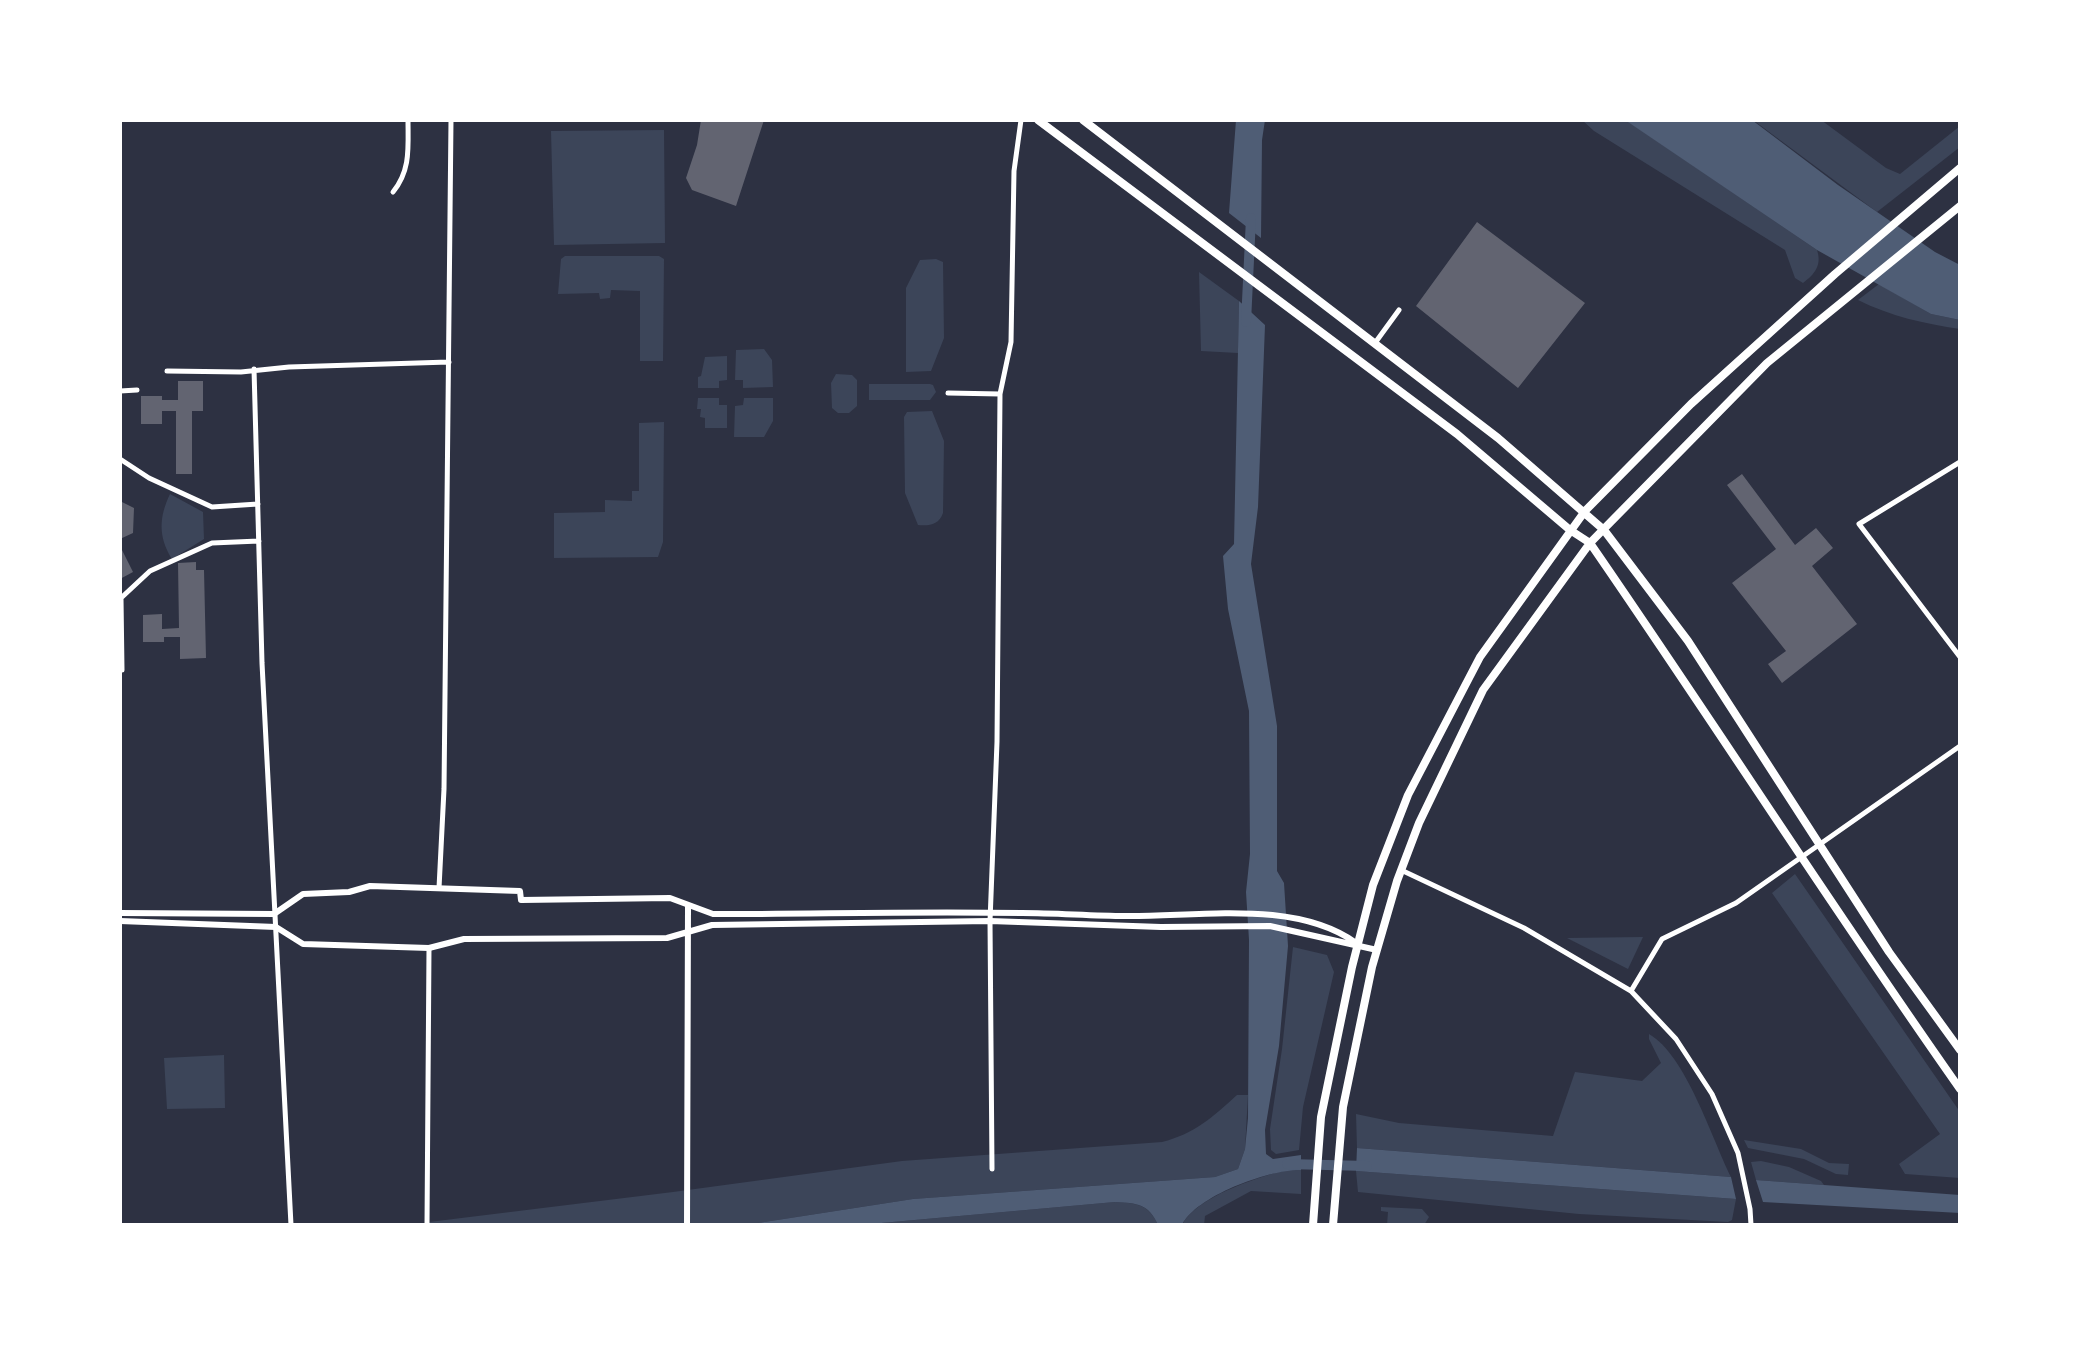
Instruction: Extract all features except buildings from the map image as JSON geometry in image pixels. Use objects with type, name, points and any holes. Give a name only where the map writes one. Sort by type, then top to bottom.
[{"type":"main road","points":[[1038,120],[1457,434],[1570,530],[1590,543],[1873,966],[1960,1089]]},
{"type":"main road","points":[[1083,120],[1498,438],[1604,530],[1688,641],[1889,952],[1960,1050]]},
{"type":"main road","points":[[1313,1225],[1321,1117],[1373,885],[1416,779],[1480,657],[1585,511],[1691,404],[1835,274],[1960,168]]},
{"type":"main road","points":[[1333,1225],[1343,1107],[1377,950],[1419,823],[1483,690],[1590,543],[1767,363],[1960,206]]},
{"type":"street","points":[[393,192],[408,163],[408,120]]},
{"type":"street","points":[[439,888],[444,789],[451,120]]},
{"type":"street","points":[[992,1169],[990,912],[997,742],[1000,394],[1011,342],[1014,171],[1021,120]]},
{"type":"street","points":[[1374,343],[1399,310]]},
{"type":"street","points":[[167,371],[241,372],[449,362]]},
{"type":"street","points":[[254,369],[262,663],[291,1225]]},
{"type":"street","points":[[120,391],[137,390]]},
{"type":"street","points":[[948,393],[1000,394]]},
{"type":"street","points":[[120,459],[149,478],[212,507],[258,504]]},
{"type":"street","points":[[1960,462],[1859,524],[1960,657]]},
{"type":"street","points":[[122,670],[121,598],[150,571],[212,543],[259,541]]},
{"type":"street","points":[[1631,991],[1662,939],[1736,903],[1960,746]]},
{"type":"street","points":[[1401,870],[1524,928],[1631,991],[1676,1039],[1712,1094],[1738,1153],[1751,1225]]},
{"type":"street","points":[[120,913],[274,914],[303,894],[349,892],[370,886],[439,888],[520,891],[521,900],[670,898],[713,914],[1261,914],[1296,919],[1340,931],[1358,943],[1377,950]]},
{"type":"street","points":[[687,1225],[688,905]]},
{"type":"street","points":[[120,921],[276,927],[303,944],[429,948],[464,939],[667,938],[712,925],[990,921],[1161,927],[1270,926],[1336,942],[1358,943]]},
{"type":"street","points":[[427,1225],[429,948]]},
{"type":"shaded area","points":[[1236,120],[1265,120],[1261,238],[1229,213]]},
{"type":"shaded area","points":[[1582,120],[1626,120],[1817,250],[1819,260],[1814,273],[1803,283],[1795,278],[1785,250],[1594,131]]},
{"type":"shaded area","points":[[1625,120],[1752,120],[1838,185],[1935,252],[1960,265],[1960,320],[1931,314],[1817,250]]},
{"type":"shaded area","points":[[1753,120],[1821,120],[1886,168],[1900,174],[1960,126],[1960,147],[1877,212]]},
{"type":"shaded area","points":[[664,130],[665,243],[554,245],[551,131]]},
{"type":"shaded area","points":[[565,256],[659,256],[664,259],[663,361],[640,361],[640,291],[611,290],[610,298],[600,299],[599,293],[558,294],[561,259]]},
{"type":"shaded area","points":[[920,260],[943,262],[944,338],[931,371],[906,372],[906,288]]},
{"type":"shaded area","points":[[1199,272],[1239,301],[1238,353],[1201,351]]},
{"type":"shaded area","points":[[1879,284],[1931,314],[1960,320],[1960,329],[1908,319],[1858,300]]},
{"type":"shaded area","points":[[1239,301],[1265,325],[1258,507],[1251,564],[1277,726],[1277,871],[1284,883],[1288,946],[1279,1046],[1265,1130],[1266,1154],[1273,1159],[1301,1155],[1301,1170],[1271,1174],[1235,1186],[1202,1204],[1182,1225],[1158,1225],[1151,1213],[1141,1206],[1115,1202],[859,1225],[745,1225],[913,1199],[1215,1177],[1238,1169],[1245,1149],[1248,1118],[1249,940],[1246,892],[1250,854],[1249,711],[1228,609],[1223,556],[1234,544]]},
{"type":"shaded area","points":[[764,349],[772,360],[773,387],[743,388],[743,380],[735,380],[736,350]]},
{"type":"shaded area","points":[[727,356],[727,380],[719,381],[719,388],[698,388],[698,377],[701,376],[705,357]]},
{"type":"shaded area","points":[[836,374],[852,375],[857,380],[857,406],[849,413],[838,413],[832,408],[831,383]]},
{"type":"shaded area","points":[[869,384],[930,384],[936,392],[930,400],[869,400]]},
{"type":"shaded area","points":[[698,398],[719,398],[719,405],[727,405],[727,428],[705,428],[705,418],[700,417],[701,409],[697,409]]},
{"type":"shaded area","points":[[744,398],[773,398],[773,421],[764,437],[734,437],[735,406],[743,405]]},
{"type":"shaded area","points":[[932,411],[944,441],[943,513],[933,524],[918,525],[905,493],[904,417],[907,412]]},
{"type":"shaded area","points":[[664,422],[663,542],[658,557],[554,558],[554,513],[605,512],[605,500],[632,501],[632,491],[639,491],[639,423]]},
{"type":"shaded area","points":[[170,494],[203,512],[204,539],[172,559],[162,535],[164,511]]},
{"type":"shaded area","points":[[1795,874],[1960,1112],[1960,1178],[1905,1174],[1899,1164],[1940,1134],[1772,893]]},
{"type":"shaded area","points":[[1643,937],[1628,969],[1567,938]]},
{"type":"shaded area","points":[[1293,947],[1327,955],[1334,972],[1303,1107],[1299,1150],[1276,1154],[1271,1150],[1270,1129]]},
{"type":"shaded area","points":[[1649,1034],[1675,1060],[1686,1078],[1731,1177],[1357,1148],[1356,1114],[1399,1123],[1553,1136],[1575,1072],[1642,1081],[1661,1063]]},
{"type":"shaded area","points":[[224,1055],[225,1108],[167,1109],[164,1058]]},
{"type":"shaded area","points":[[1237,1095],[1248,1095],[1245,1149],[1238,1169],[1215,1177],[913,1199],[745,1225],[429,1225],[429,1222],[902,1161],[1162,1142],[1193,1129]]},
{"type":"shaded area","points":[[1744,1140],[1801,1149],[1829,1163],[1849,1164],[1848,1175],[1836,1174],[1804,1159],[1748,1148]]},
{"type":"shaded area","points":[[1357,1148],[1731,1177],[1736,1199],[1356,1171]]},
{"type":"shaded area","points":[[1751,1162],[1789,1167],[1824,1185],[1756,1180]]},
{"type":"shaded area","points":[[1285,1170],[1301,1170],[1301,1194],[1251,1191],[1205,1216],[1204,1225],[1182,1225],[1189,1215],[1213,1197]]},
{"type":"shaded area","points":[[1356,1171],[1736,1199],[1732,1220],[1728,1222],[1579,1214],[1358,1192]]},
{"type":"shaded area","points":[[1756,1180],[1960,1195],[1960,1213],[1763,1202]]},
{"type":"shaded area","points":[[1115,1202],[1141,1206],[1158,1225],[859,1225]]},
{"type":"shaded area","points":[[1381,1207],[1422,1209],[1429,1217],[1424,1225],[1387,1225],[1388,1212],[1381,1211]]},
{"type":"waterway","points":[[1246,322],[1251,218]]},
{"type":"waterway","points":[[1287,1164],[1367,1166]]}]
